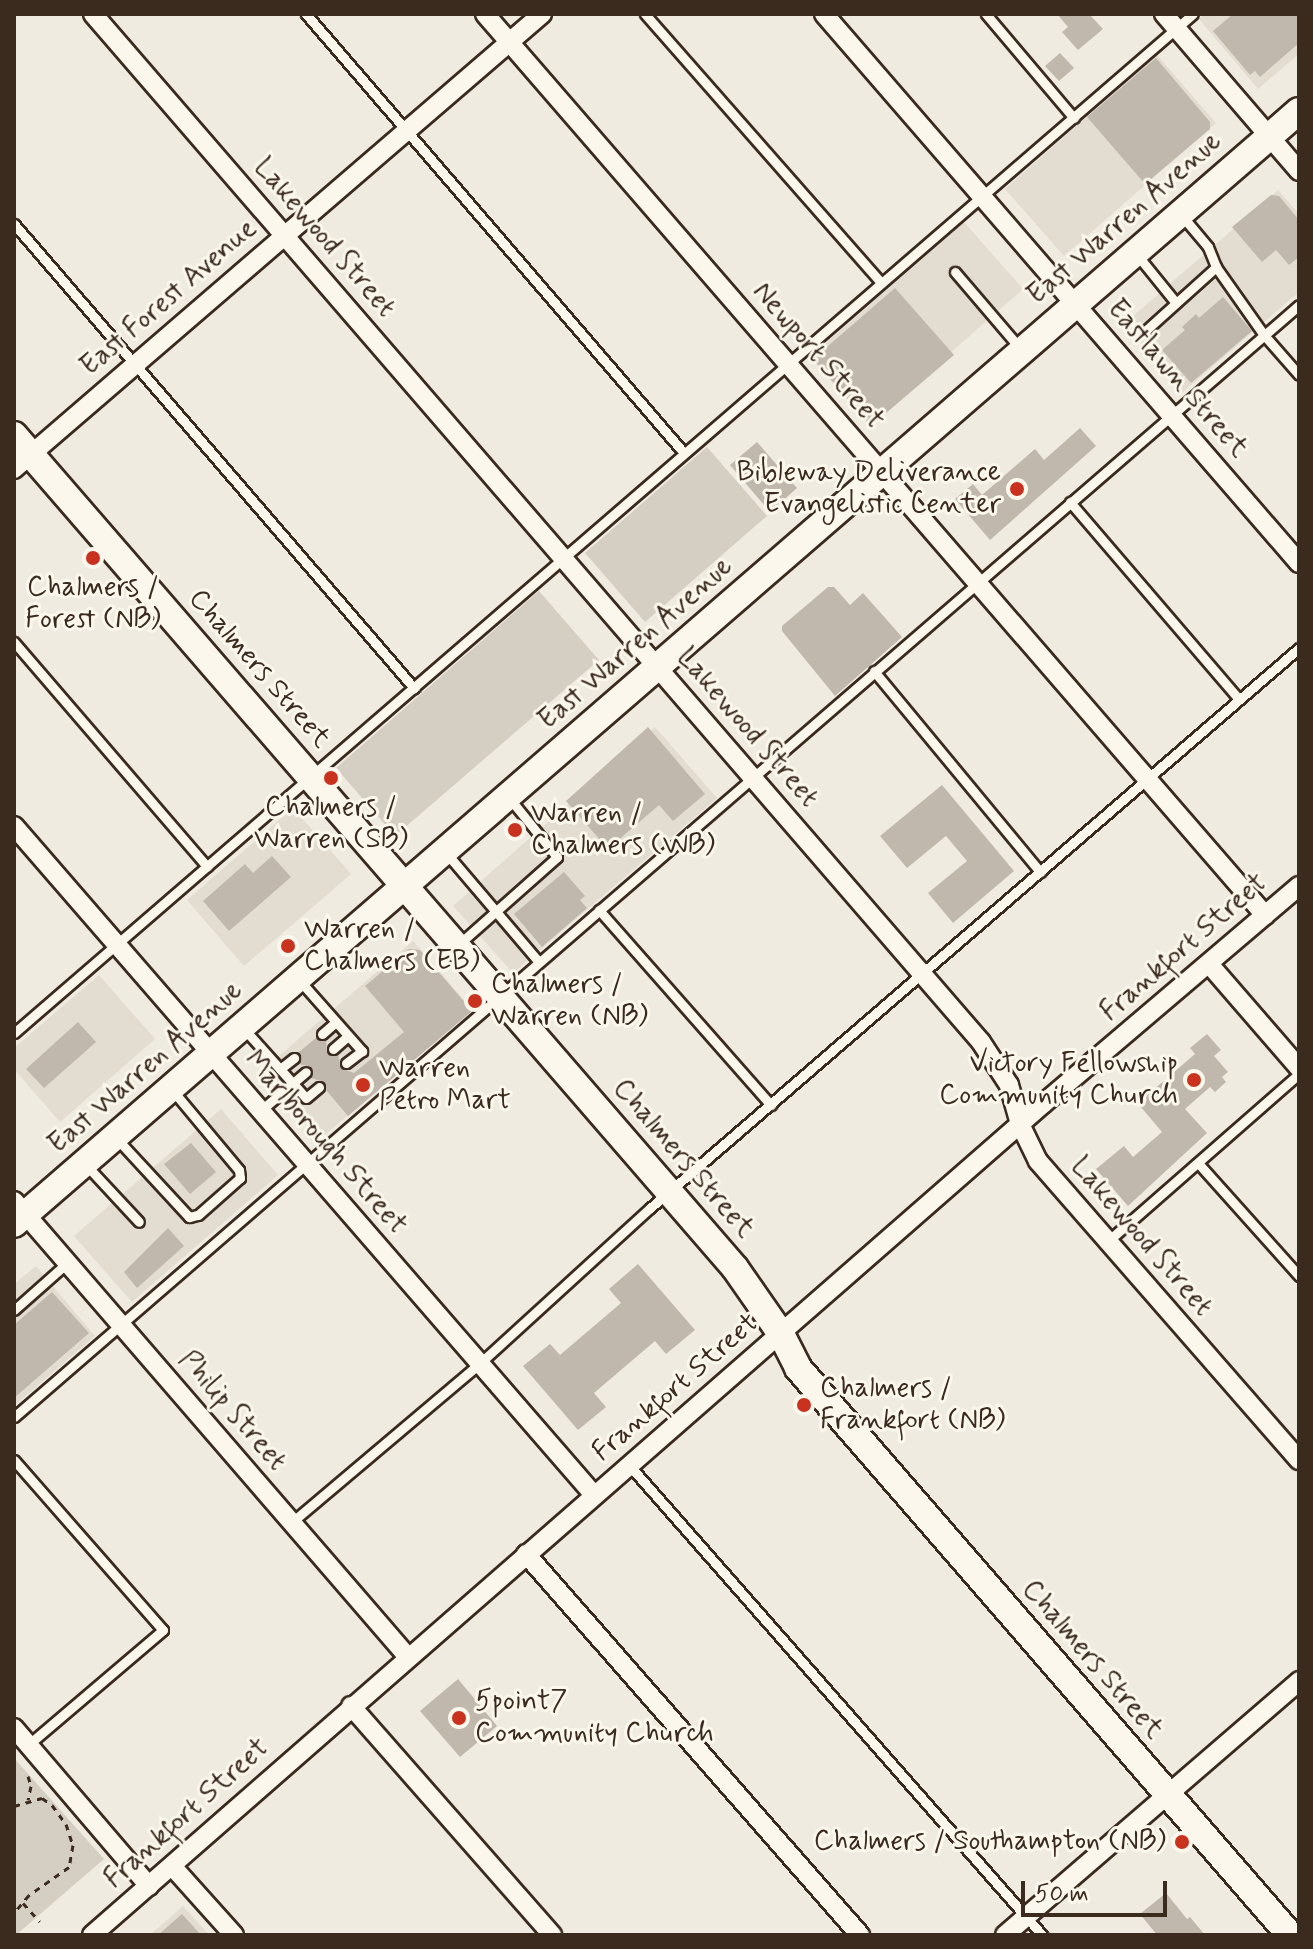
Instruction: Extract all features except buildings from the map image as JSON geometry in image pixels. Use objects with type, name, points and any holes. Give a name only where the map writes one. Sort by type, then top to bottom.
[{"type":"street","name":"Lakewood Street","points":[[93,14],[981,1042],[1009,1085],[1020,1124],[1038,1161],[1299,1460]]},
{"type":"street","name":"Newport Street","points":[[485,14],[1265,915]]},
{"type":"street","name":"East Forest Avenue","points":[[20,453],[135,365],[542,14]]},
{"type":"street","name":"Eastlawn Street","points":[[824,14],[1299,563]]},
{"type":"street","points":[[1170,21],[1299,171]]},
{"type":"street","name":"East Warren Avenue","points":[[18,1213],[115,1137],[1299,111]]},
{"type":"street","name":"Chalmers Street","points":[[20,453],[310,777],[735,1268],[781,1334],[798,1368],[1290,1935]]},
{"type":"street","name":"Marlborough Street","points":[[14,826],[594,1495]]},
{"type":"street","name":"Frankfort Street","points":[[92,1935],[1020,1124],[1299,886]]},
{"type":"street","points":[[1209,964],[1299,1071]]},
{"type":"street","name":"Philip Street","points":[[18,1213],[67,1263],[408,1657]]},
{"type":"street","points":[[526,1554],[860,1935]]},
{"type":"street","points":[[1005,1935],[1299,1681]]},
{"type":"street","points":[[351,1706],[552,1935]]},
{"type":"street","points":[[14,1728],[149,1886]]},
{"type":"street","points":[[172,1866],[234,1935]]},
{"type":"lane","points":[[306,14],[684,453]]},
{"type":"lane","points":[[645,14],[881,283]]},
{"type":"lane","points":[[986,14],[1074,118]]},
{"type":"lane","points":[[15,1029],[1074,118],[1170,21],[1193,14]]},
{"type":"lane","points":[[1180,214],[1208,247],[1216,267],[1264,335],[1299,375]]},
{"type":"lane","points":[[14,224],[414,688]]},
{"type":"lane","points":[[1136,253],[1176,303]]},
{"type":"lane","points":[[1145,331],[1216,267]]},
{"type":"lane","points":[[955,272],[1022,351]]},
{"type":"lane","points":[[14,1417],[976,581],[1299,305]]},
{"type":"lane","points":[[1070,502],[1239,699]]},
{"type":"lane","points":[[14,642],[207,866]]},
{"type":"lane","points":[[292,1522],[479,1364],[669,1192],[1299,648]]},
{"type":"lane","points":[[874,671],[1040,872]]},
{"type":"lane","points":[[456,947],[557,857],[508,796]]},
{"type":"lane","points":[[445,852],[538,961]]},
{"type":"lane","points":[[599,910],[771,1105]]},
{"type":"lane","points":[[298,978],[362,1051],[346,1063]]},
{"type":"lane","points":[[322,1034],[336,1022]]},
{"type":"lane","points":[[242,1027],[306,1098],[319,1087]]},
{"type":"lane","points":[[333,1049],[348,1036]]},
{"type":"lane","points":[[280,1069],[294,1058]]},
{"type":"lane","points":[[1108,1241],[1299,1071]]},
{"type":"lane","points":[[260,1111],[306,1072]]},
{"type":"lane","points":[[115,1137],[189,1217],[198,1215],[240,1178],[239,1170],[170,1089]]},
{"type":"lane","points":[[84,1163],[139,1222]]},
{"type":"lane","points":[[1198,1163],[1299,1276]]},
{"type":"lane","points":[[14,1310],[67,1263]]},
{"type":"lane","points":[[14,1460],[163,1630],[28,1745]]},
{"type":"lane","points":[[629,1465],[1042,1935]]},
{"type":"path","points":[[27,1774],[31,1786],[28,1800]]},
{"type":"path","points":[[14,1806],[42,1798],[52,1805],[70,1834],[73,1855],[69,1867],[58,1878],[14,1913]]},
{"type":"path","points":[[23,1903],[40,1922]]},
{"type":"shaded area","points":[[1205,14],[1299,14],[1299,54],[1258,89],[1199,19]]},
{"type":"shaded area","points":[[1157,55],[1216,123],[1064,256],[1005,189]]},
{"type":"shaded area","points":[[1278,190],[1299,214],[1299,292],[1183,392],[1124,324]]},
{"type":"shaded area","points":[[964,222],[1023,289],[869,424],[810,357]]},
{"type":"shaded area","points":[[707,447],[767,516],[645,622],[585,553]]},
{"type":"shaded area","points":[[539,591],[599,660],[395,836],[336,768]]},
{"type":"shaded area","points":[[655,727],[717,798],[513,973],[453,906]]},
{"type":"shaded area","points":[[293,808],[351,874],[244,966],[187,900]]},
{"type":"shaded area","points":[[413,941],[472,1009],[319,1140],[260,1072]]},
{"type":"shaded area","points":[[99,975],[155,1039],[60,1122],[14,1069],[14,1048]]},
{"type":"shaded area","points":[[221,1109],[278,1175],[132,1302],[74,1236]]},
{"type":"shaded area","points":[[36,1266],[95,1336],[14,1406],[14,1284]]},
{"type":"shaded area","points":[[14,1758],[104,1859],[16,1935],[14,1935]]},
{"type":"shaded area","points":[[183,1906],[209,1935],[150,1935]]},
{"type":"place","name":"Bibleway Deliverance Evangelistic Center","points":[[1017,489]]},
{"type":"place","name":"Chalmers / Forest (NB)","points":[[93,558]]},
{"type":"place","name":"Chalmers / Warren (SB)","points":[[331,778]]},
{"type":"place","name":"Warren / Chalmers (WB)","points":[[515,830]]},
{"type":"place","name":"Warren / Chalmers (EB)","points":[[288,946]]},
{"type":"place","name":"Chalmers / Warren (NB)","points":[[475,1001]]},
{"type":"place","name":"Victory Fellowship Community Church","points":[[1194,1080]]},
{"type":"place","name":"Warren Petro Mart","points":[[363,1085]]},
{"type":"place","name":"Chalmers / Frankfort (NB)","points":[[804,1405]]},
{"type":"place","name":"5point7 Community Church","points":[[459,1718]]},
{"type":"place","name":"Chalmers / Southampton (NB)","points":[[1182,1842]]}]
